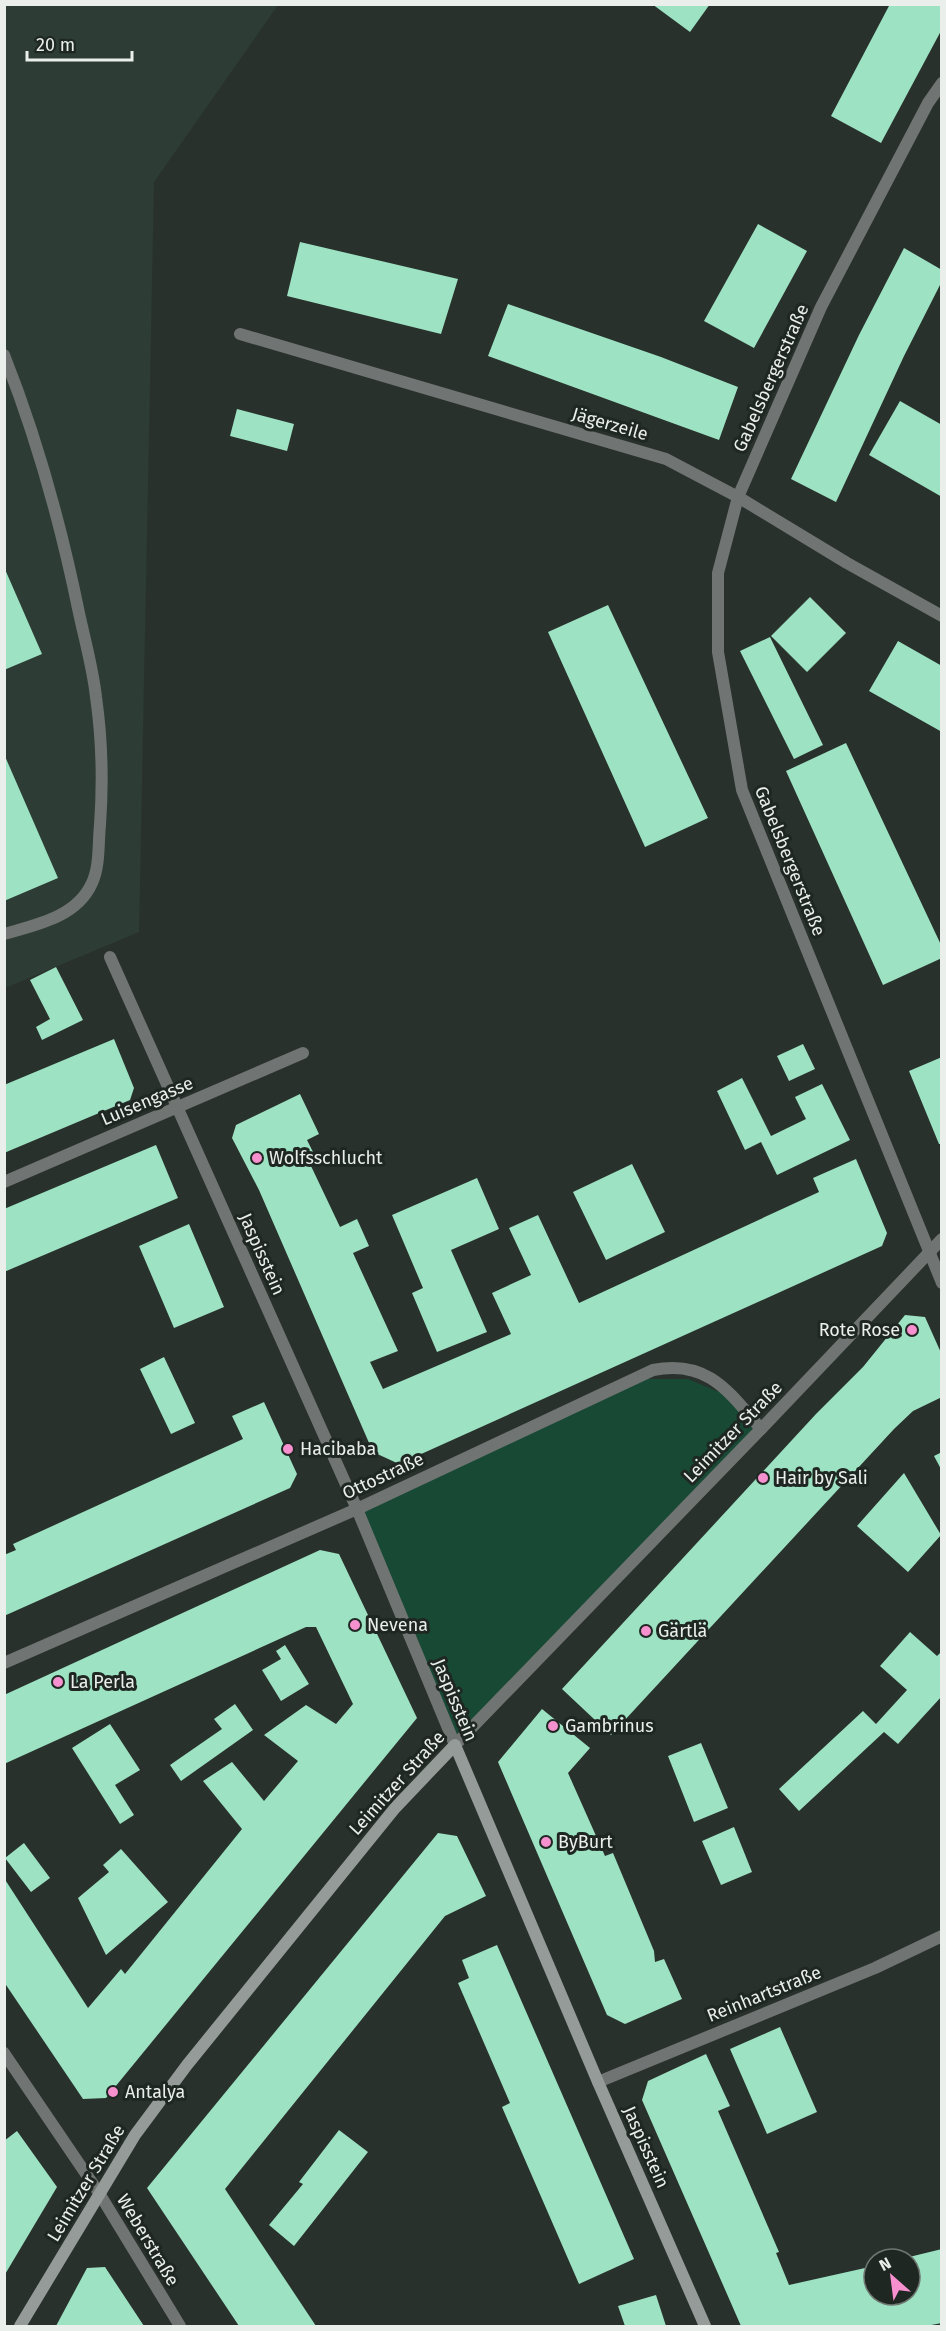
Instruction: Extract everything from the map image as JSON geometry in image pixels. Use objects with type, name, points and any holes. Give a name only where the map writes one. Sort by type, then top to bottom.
[{"type":"main road","name":"Jaspisstein","points":[[455,1745],[598,2082],[705,2326]]},
{"type":"main road","name":"Leimitzer Straße","points":[[20,2326],[135,2135],[187,2065],[395,1808],[455,1745]]},
{"type":"street","name":"Gabelsbergerstraße","points":[[942,82],[928,103],[821,307],[738,497],[718,573],[718,652],[742,790],[942,1283]]},
{"type":"street","name":"Jägerzeile","points":[[240,334],[666,459],[738,497],[846,563],[942,616]]},
{"type":"street","points":[[4,355],[24,406],[46,474],[73,582],[96,697],[102,791],[97,865],[92,883],[83,897],[58,917],[4,934]]},
{"type":"street","name":"Jaspisstein","points":[[110,957],[357,1509],[455,1745]]},
{"type":"street","name":"Luisengasse","points":[[4,1182],[303,1053]]},
{"type":"street","name":"Leimitzer Straße","points":[[455,1745],[942,1239]]},
{"type":"street","name":"Ottostraße","points":[[4,1663],[357,1509],[653,1370],[671,1366],[701,1372],[729,1392],[761,1429]]},
{"type":"street","name":"Reinhartstraße","points":[[598,2082],[875,1968],[942,1936]]},
{"type":"street","name":"Weberstraße","points":[[4,2054],[99,2193],[180,2326]]},
{"type":"shaded area","points":[[5,5],[278,5],[154,182],[139,932],[5,988]]},
{"type":"green space","points":[[637,1379],[688,1379],[726,1395],[756,1427],[460,1743],[361,1510]]},
{"type":"building","points":[[652,4],[710,4],[690,32]]},
{"type":"building","points":[[890,4],[942,4],[942,29],[881,143],[831,116]]},
{"type":"building","points":[[758,224],[807,251],[754,348],[704,321]]},
{"type":"building","points":[[300,242],[458,279],[441,334],[287,296]]},
{"type":"building","points":[[904,248],[942,270],[942,281],[904,356],[836,502],[791,479],[859,335]]},
{"type":"building","points":[[508,304],[661,357],[738,387],[719,440],[488,356]]},
{"type":"building","points":[[900,401],[942,425],[942,497],[869,455]]},
{"type":"building","points":[[237,409],[294,424],[287,451],[230,436]]},
{"type":"building","points":[[4,567],[42,654],[4,670]]},
{"type":"building","points":[[810,597],[846,633],[807,672],[771,636]]},
{"type":"building","points":[[608,605],[708,818],[645,847],[548,632]]},
{"type":"building","points":[[770,637],[823,745],[794,759],[740,651]]},
{"type":"building","points":[[898,641],[942,666],[942,732],[869,691]]},
{"type":"building","points":[[846,743],[942,947],[942,958],[883,985],[786,771]]},
{"type":"building","points":[[4,754],[58,878],[4,901]]},
{"type":"building","points":[[56,967],[83,1020],[42,1040],[36,1027],[50,1019],[30,980]]},
{"type":"building","points":[[114,1039],[134,1088],[130,1100],[4,1153],[4,1085]]},
{"type":"building","points":[[803,1044],[815,1069],[789,1081],[777,1056]]},
{"type":"building","points":[[942,1057],[942,1144],[939,1144],[909,1071]]},
{"type":"building","points":[[742,1078],[771,1136],[806,1119],[795,1097],[822,1084],[850,1140],[777,1175],[761,1142],[745,1150],[717,1091]]},
{"type":"building","points":[[300,1094],[319,1134],[307,1140],[318,1162],[311,1166],[340,1227],[357,1219],[369,1246],[353,1253],[398,1351],[370,1362],[383,1389],[511,1334],[492,1293],[531,1275],[509,1228],[538,1215],[579,1303],[819,1192],[813,1178],[856,1159],[887,1233],[882,1246],[399,1464],[373,1452],[259,1190],[232,1138],[236,1125]]},
{"type":"building","points":[[156,1145],[178,1198],[4,1272],[4,1209]]},
{"type":"building","points":[[632,1164],[665,1232],[606,1260],[573,1192]]},
{"type":"building","points":[[477,1178],[499,1229],[451,1250],[487,1332],[437,1352],[412,1293],[423,1288],[392,1215]]},
{"type":"building","points":[[189,1224],[224,1307],[174,1328],[139,1246]]},
{"type":"building","points":[[905,1315],[925,1317],[942,1355],[942,1397],[913,1411],[894,1429],[611,1735],[562,1689],[816,1414],[863,1367]]},
{"type":"building","points":[[164,1357],[195,1423],[171,1434],[140,1369]]},
{"type":"building","points":[[264,1402],[297,1474],[290,1488],[4,1616],[4,1555],[16,1550],[13,1544],[243,1439],[232,1416]]},
{"type":"building","points":[[942,1452],[942,1471],[934,1456]]},
{"type":"building","points":[[904,1473],[941,1535],[908,1572],[857,1526]]},
{"type":"building","points":[[320,1550],[339,1554],[417,1718],[106,2098],[83,2099],[4,1982],[4,1878],[88,2008],[121,1969],[125,1974],[242,1829],[203,1781],[232,1762],[264,1801],[298,1761],[264,1735],[306,1705],[336,1724],[353,1704],[316,1627],[306,1627],[4,1764],[4,1695]]},
{"type":"building","points":[[910,1632],[937,1656],[942,1651],[942,1696],[898,1744],[884,1732],[799,1811],[779,1789],[863,1711],[876,1724],[907,1690],[880,1666]]},
{"type":"building","points":[[285,1645],[309,1684],[281,1701],[262,1670],[281,1659],[276,1651]]},
{"type":"building","points":[[235,1704],[253,1730],[181,1781],[170,1765],[222,1729],[214,1719]]},
{"type":"building","points":[[542,1709],[590,1748],[568,1773],[605,1856],[613,1853],[654,1951],[655,1962],[664,1959],[682,1999],[625,2024],[607,2015],[498,1762]]},
{"type":"building","points":[[110,1724],[140,1770],[115,1785],[134,1815],[120,1824],[72,1748]]},
{"type":"building","points":[[701,1743],[728,1808],[694,1822],[668,1756]]},
{"type":"building","points":[[734,1827],[752,1872],[721,1885],[702,1841]]},
{"type":"building","points":[[438,1833],[457,1836],[486,1896],[445,1916],[225,2189],[316,2326],[239,2326],[147,2188]]},
{"type":"building","points":[[24,1843],[50,1878],[31,1892],[5,1858]]},
{"type":"building","points":[[121,1849],[168,1902],[106,1955],[78,1898],[109,1872],[103,1865]]},
{"type":"building","points":[[497,1945],[634,2259],[579,2284],[502,2107],[510,2103],[458,1983],[469,1978],[462,1960]]},
{"type":"building","points":[[780,2027],[817,2112],[767,2134],[730,2049]]},
{"type":"building","points":[[706,2054],[730,2106],[718,2111],[779,2252],[776,2253],[789,2285],[862,2269],[862,2307],[922,2307],[922,2254],[942,2249],[942,2323],[926,2326],[741,2326],[642,2100],[648,2081]]},
{"type":"building","points":[[339,2130],[368,2152],[294,2246],[269,2225],[303,2184],[299,2182]]},
{"type":"building","points":[[17,2131],[57,2187],[4,2276],[4,2141]]},
{"type":"building","points":[[105,2267],[144,2326],[56,2326],[87,2268]]},
{"type":"building","points":[[656,2295],[666,2326],[625,2326],[618,2306]]},
{"type":"place","name":"Wolfsschlucht","points":[[257,1158]]},
{"type":"place","name":"Rote Rose","points":[[912,1330]]},
{"type":"place","name":"Hacibaba","points":[[288,1449]]},
{"type":"place","name":"Hair by Sali","points":[[763,1478]]},
{"type":"place","name":"Nevena","points":[[355,1625]]},
{"type":"place","name":"Gärtlä","points":[[646,1631]]},
{"type":"place","name":"La Perla","points":[[58,1682]]},
{"type":"place","name":"Gambrinus","points":[[553,1726]]},
{"type":"place","name":"ByBurt","points":[[546,1842]]},
{"type":"place","name":"Antalya","points":[[113,2092]]}]
